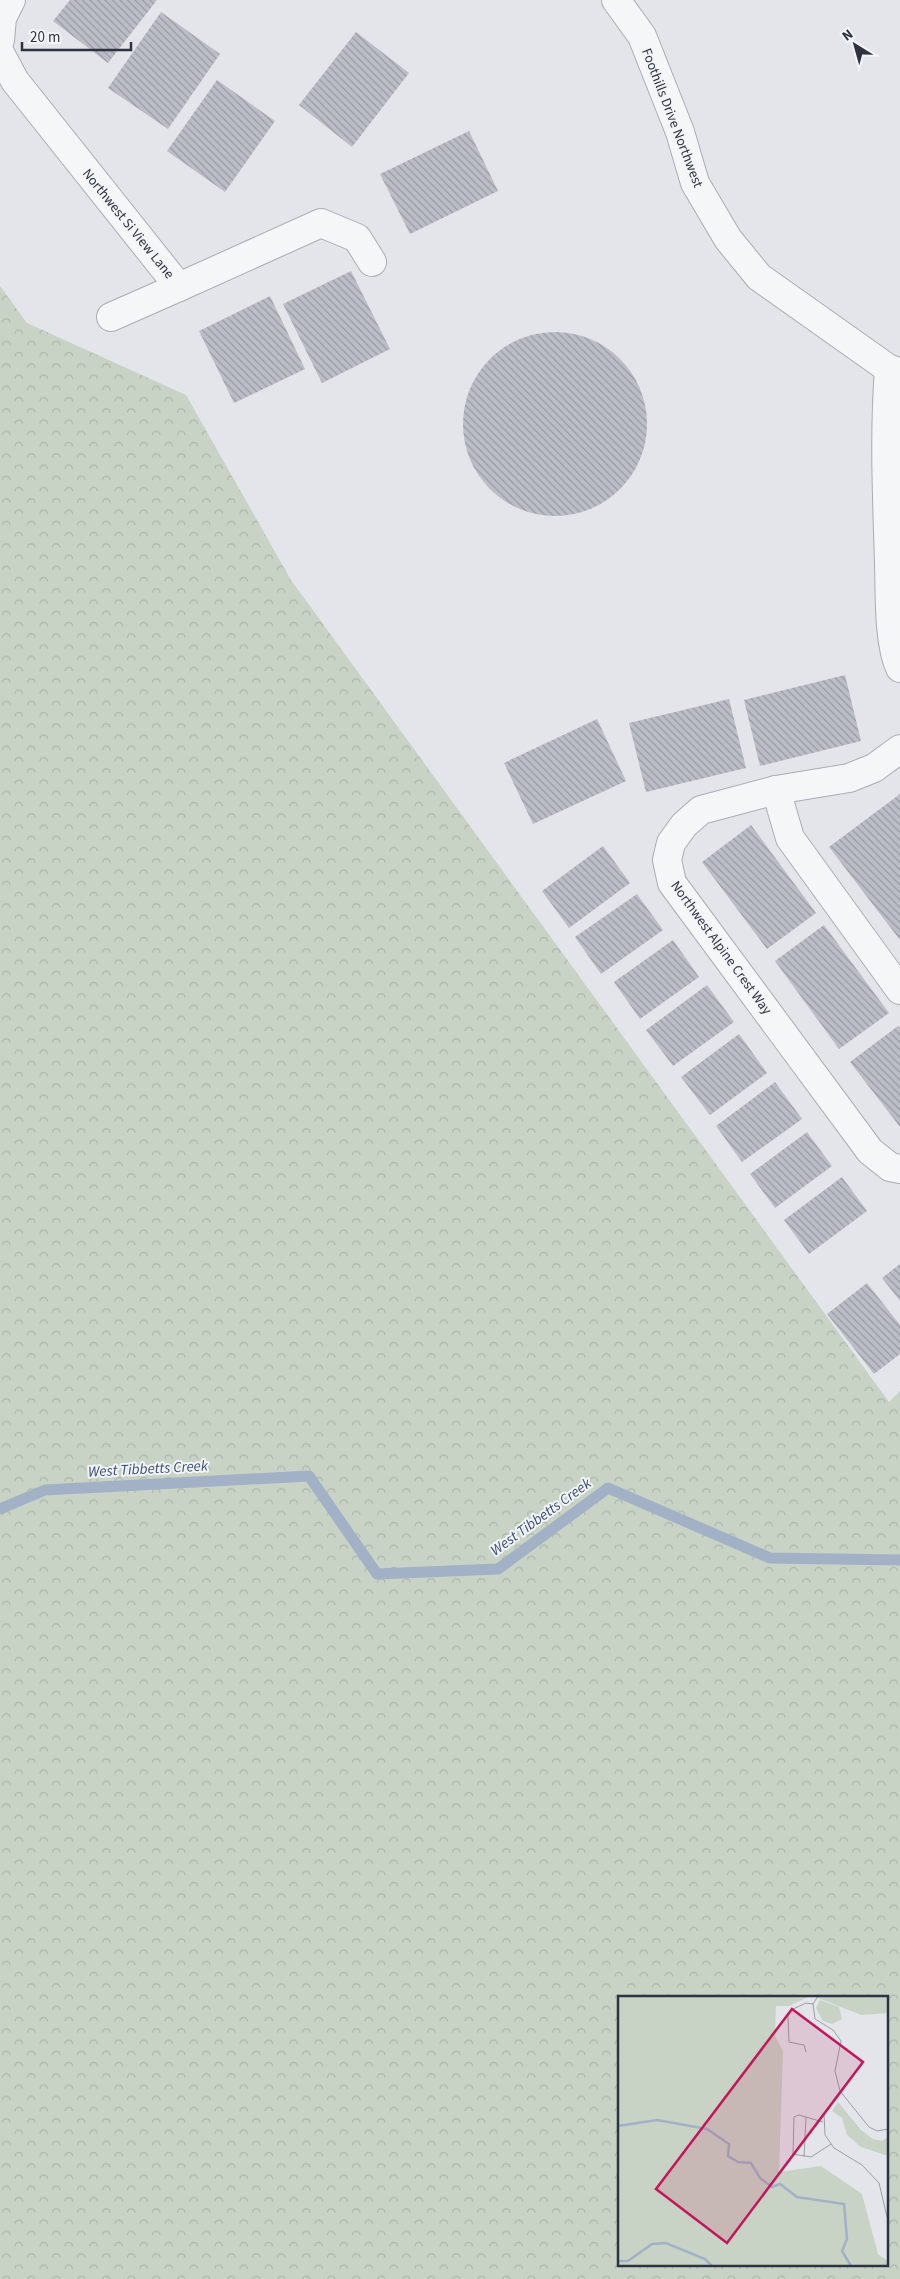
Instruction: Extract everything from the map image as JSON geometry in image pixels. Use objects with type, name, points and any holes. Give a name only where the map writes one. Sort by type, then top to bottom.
[{"type":"street","points":[[0,40],[2,18],[11,0]]},
{"type":"street","name":"Foothills Drive Northwest","points":[[616,0],[642,36],[680,132],[695,183],[728,239],[760,277],[894,370]]},
{"type":"street","name":"Northwest Si View Lane","points":[[0,53],[15,81],[179,287],[321,223],[357,238],[372,262]]},
{"type":"street","points":[[111,317],[179,287]]},
{"type":"street","points":[[894,370],[885,425],[890,601],[896,660],[900,668]]},
{"type":"street","name":"Northwest Alpine Crest Way","points":[[900,748],[874,768],[850,778],[776,790],[701,810],[684,825],[671,843],[667,860],[672,883],[870,1151],[890,1167],[900,1169]]},
{"type":"street","points":[[776,790],[790,838],[900,990]]},
{"type":"green space","points":[[0,286],[27,323],[186,395],[291,580],[889,1402],[900,1391],[900,2279],[0,2279]]},
{"type":"building","points":[[70,0],[157,0],[108,63],[53,21]]},
{"type":"building","points":[[161,12],[220,54],[168,129],[108,88]]},
{"type":"building","points":[[356,32],[409,73],[352,147],[299,105]]},
{"type":"building","points":[[217,80],[275,121],[225,192],[167,151]]},
{"type":"building","points":[[469,131],[498,191],[410,234],[380,174]]},
{"type":"building","points":[[351,271],[390,349],[322,383],[283,304]]},
{"type":"building","points":[[270,296],[305,369],[234,403],[199,331]]},
{"type":"building","points":[[555,332],[573,334],[590,339],[620,359],[640,389],[645,406],[647,424],[645,442],[640,459],[620,489],[590,509],[573,514],[555,516],[537,514],[520,509],[490,489],[470,459],[465,442],[463,424],[465,406],[470,389],[490,359],[520,339],[537,334]]},
{"type":"building","points":[[845,675],[861,741],[760,766],[744,700]]},
{"type":"building","points":[[729,699],[746,768],[646,792],[629,723]]},
{"type":"building","points":[[597,719],[626,781],[533,824],[504,763]]},
{"type":"building","points":[[900,794],[900,940],[829,847]]},
{"type":"building","points":[[751,825],[816,913],[767,949],[702,862]]},
{"type":"building","points":[[603,846],[630,883],[569,928],[542,891]]},
{"type":"building","points":[[637,894],[663,930],[601,974],[575,937]]},
{"type":"building","points":[[824,925],[889,1013],[839,1049],[775,961]]},
{"type":"building","points":[[673,940],[699,977],[640,1019],[614,982]]},
{"type":"building","points":[[707,985],[734,1022],[673,1066],[646,1030]]},
{"type":"building","points":[[898,1026],[900,1028],[900,1127],[850,1062]]},
{"type":"building","points":[[739,1034],[767,1073],[710,1115],[681,1077]]},
{"type":"building","points":[[775,1082],[802,1119],[742,1162],[716,1126]]},
{"type":"building","points":[[807,1132],[832,1166],[775,1208],[750,1174]]},
{"type":"building","points":[[842,1177],[867,1211],[809,1254],[784,1220]]},
{"type":"building","points":[[900,1264],[900,1301],[882,1278]]},
{"type":"building","points":[[867,1283],[900,1325],[900,1354],[874,1374],[827,1314]]},
{"type":"waterway","name":"West Tibbetts Creek","points":[[0,1509],[45,1490],[309,1476],[377,1574],[498,1569],[608,1488],[770,1558],[900,1560]]}]
